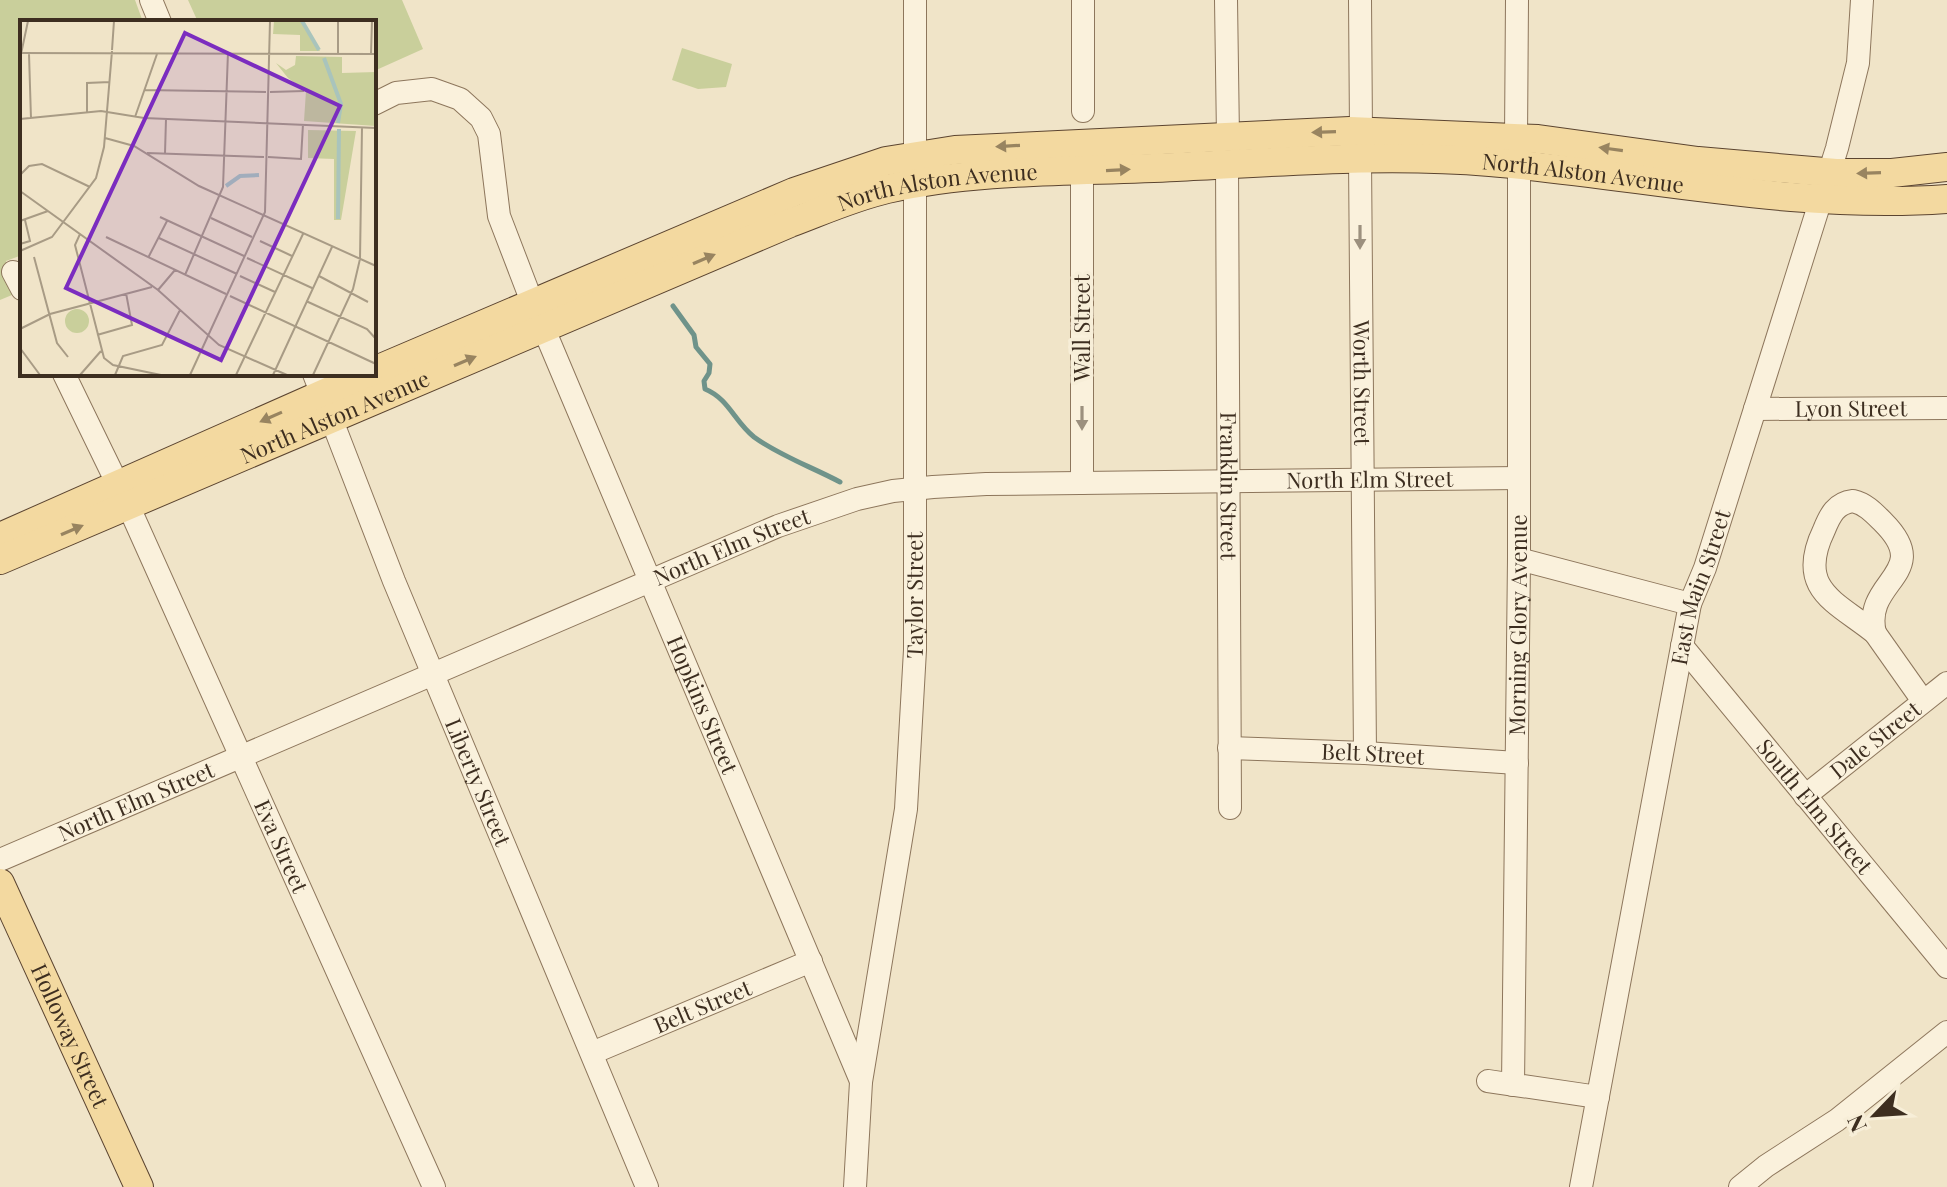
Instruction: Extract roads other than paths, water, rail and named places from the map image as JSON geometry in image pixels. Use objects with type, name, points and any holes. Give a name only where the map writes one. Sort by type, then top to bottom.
[{"type":"main road","name":"North Alston Avenue","points":[[376,370],[538,315],[805,187],[860,168],[915,155],[1002,146],[1227,150],[1360,145],[1709,162],[1903,202],[1947,199]]},
{"type":"main road","name":"North Alston Avenue","points":[[376,375],[884,190],[1000,175],[1082,172],[1227,150]]},
{"type":"main road","name":"North Alston Avenue","points":[[1826,186],[1892,173],[1947,167]]},
{"type":"main road","name":"North Alston Avenue","points":[[0,560],[123,495],[364,376]]},
{"type":"main road","name":"North Alston Avenue","points":[[323,395],[374,376]]},
{"type":"main road","name":"North Alston Avenue","points":[[0,537],[123,495]]},
{"type":"main road","name":"Holloway Street","points":[[0,883],[139,1187]]},
{"type":"street","points":[[151,0],[159,20]]},
{"type":"street","name":"Taylor Street","points":[[855,1187],[861,1082],[906,809],[915,650],[915,0]]},
{"type":"street","points":[[1083,0],[1083,111]]},
{"type":"street","name":"Franklin Street","points":[[1226,0],[1230,808]]},
{"type":"street","name":"Worth Street","points":[[1360,0],[1365,753]]},
{"type":"street","name":"Morning Glory Avenue","points":[[1513,1085],[1519,559],[1517,0]]},
{"type":"street","name":"East Main Street","points":[[1581,1187],[1690,604],[1705,568],[1826,186],[1858,63],[1862,0]]},
{"type":"street","name":"Hopkins Street","points":[[376,103],[396,93],[432,89],[460,99],[481,118],[489,134],[499,216],[861,1082]]},
{"type":"street","name":"Wall Street","points":[[1082,172],[1082,483]]},
{"type":"street","name":"Eva Street","points":[[65,376],[123,495],[434,1187]]},
{"type":"street","name":"Liberty Street","points":[[323,395],[432,674],[647,1187]]},
{"type":"street","name":"Lyon Street","points":[[1755,409],[1947,408]]},
{"type":"street","name":"North Elm Street","points":[[0,860],[802,517],[857,499],[915,489],[986,484],[1519,478]]},
{"type":"street","points":[[1875,633],[1872,621],[1874,606],[1897,574],[1901,551],[1897,537],[1870,509],[1862,503],[1846,502],[1832,512],[1822,533],[1816,549],[1816,574],[1830,600],[1875,633],[1923,701]]},
{"type":"street","points":[[1519,559],[1690,604]]},
{"type":"street","name":"South Elm Street","points":[[1682,646],[1947,967]]},
{"type":"street","name":"Dale Street","points":[[1805,796],[1947,683]]},
{"type":"street","name":"Belt Street","points":[[1229,748],[1517,763]]},
{"type":"street","name":"Belt Street","points":[[592,1053],[811,961]]},
{"type":"street","points":[[1740,1187],[1766,1166],[1837,1120],[1947,1032]]},
{"type":"street","points":[[1488,1081],[1598,1097]]},
{"type":"waterway","points":[[673,306],[694,335],[696,347],[710,364],[704,381],[705,389],[720,398],[741,424],[764,444],[840,482]]}]
